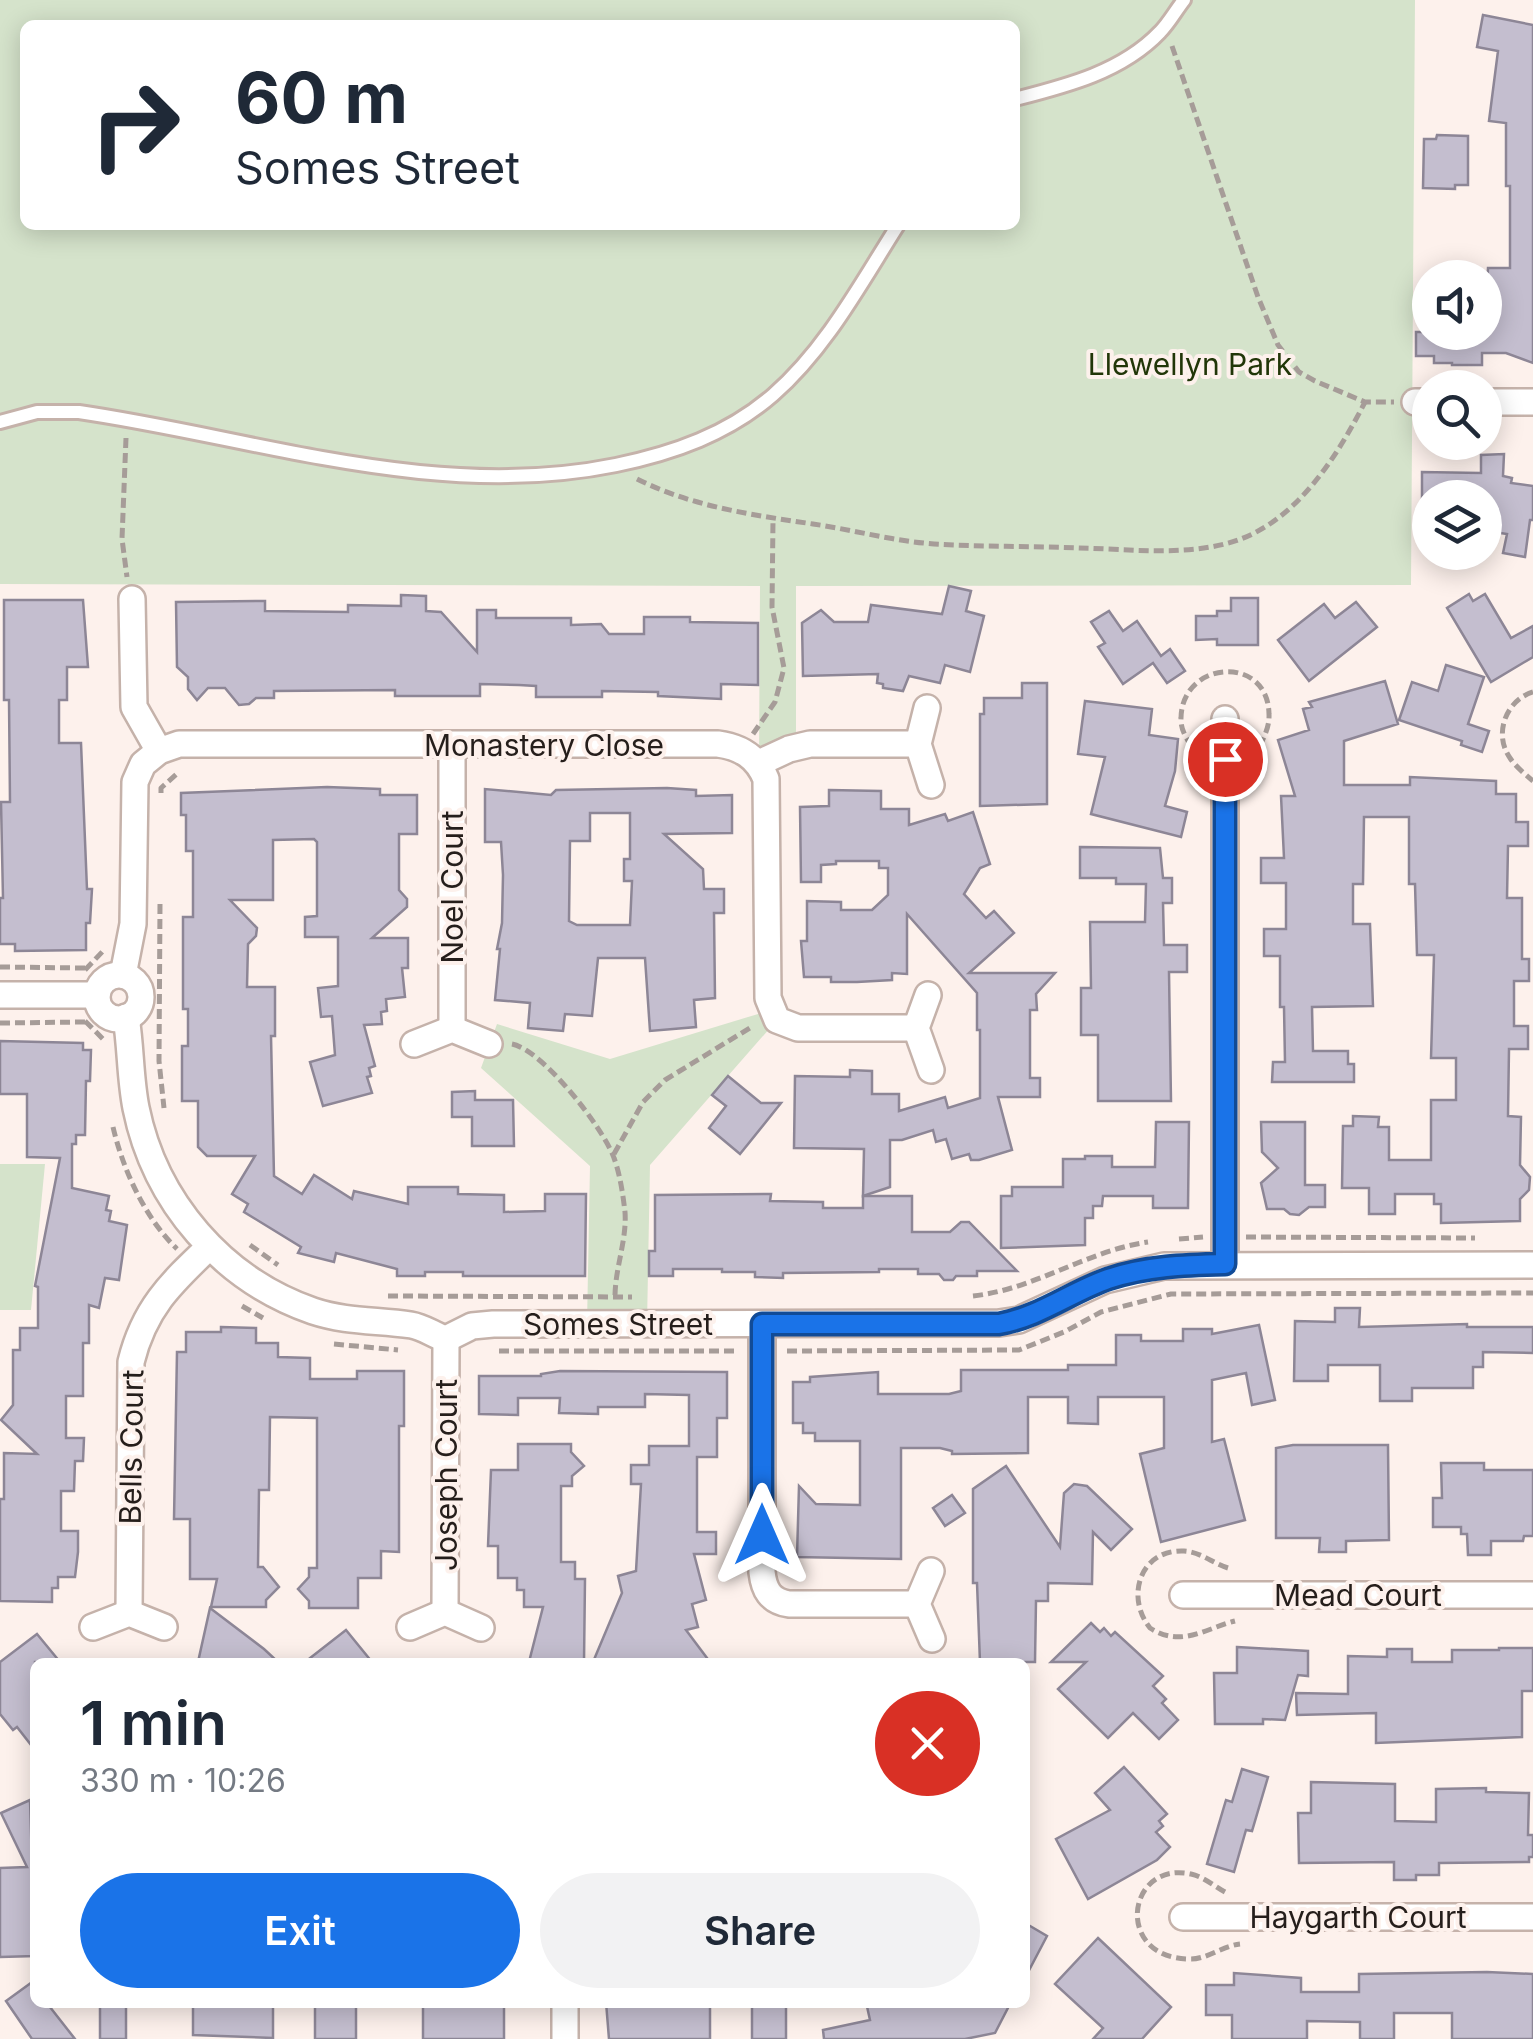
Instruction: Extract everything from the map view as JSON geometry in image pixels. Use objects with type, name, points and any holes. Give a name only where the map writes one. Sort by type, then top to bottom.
[{"type":"street","points":[[1502,402],[1533,402]]},
{"type":"street","points":[[123,976],[133,924],[133,794],[143,764],[159,750],[136,715],[132,700],[132,599]]},
{"type":"street","points":[[927,708],[918,744],[931,785]]},
{"type":"street","points":[[1225,719],[1225,1264]]},
{"type":"street","name":"Monastery Close","points":[[159,750],[179,744],[718,744],[754,752]]},
{"type":"street","points":[[916,1028],[798,1028],[784,1025],[772,1013],[768,998],[767,787],[754,752],[810,744],[918,744]]},
{"type":"street","name":"Noel Court","points":[[452,745],[452,1029]]},
{"type":"street","points":[[0,994],[89,995],[106,979],[123,976],[135,982],[141,995],[138,1009],[119,1019],[106,1014],[89,995]]},
{"type":"street","points":[[928,994],[916,1028],[931,1070]]},
{"type":"street","points":[[126,1018],[136,1107],[143,1134],[172,1198],[208,1248],[258,1284],[297,1305],[356,1322],[413,1326],[446,1338]]},
{"type":"street","points":[[414,1044],[452,1029],[489,1044]]},
{"type":"street","name":"Bells Court","points":[[130,1613],[131,1362],[140,1329],[152,1308],[208,1248]]},
{"type":"street","name":"Somes Street","points":[[446,1338],[472,1326],[492,1324],[999,1324],[1019,1320],[1126,1274],[1164,1266],[1533,1265]]},
{"type":"street","points":[[762,1324],[762,1572],[767,1592],[779,1602],[789,1604],[918,1604]]},
{"type":"street","name":"Joseph Court","points":[[445,1612],[446,1338]]},
{"type":"street","points":[[931,1571],[918,1604],[932,1639]]},
{"type":"street","name":"Mead Court","points":[[1183,1595],[1533,1595]]},
{"type":"street","name":"Joseph Court","points":[[410,1626],[445,1612],[480,1628]]},
{"type":"street","points":[[93,1627],[130,1613],[164,1628]]},
{"type":"street","name":"Haygarth Court","points":[[1183,1918],[1533,1917]]},
{"type":"street","points":[[565,2008],[565,2039]]},
{"type":"lane","points":[[1020,97],[1094,75],[1124,61],[1161,32],[1184,0]]},
{"type":"lane","points":[[0,422],[13,416],[58,411],[127,419],[420,474],[532,477],[652,458],[718,433],[773,395],[836,322],[895,230]]},
{"type":"path","points":[[1161,32],[1177,53],[1278,346],[1299,372],[1365,402],[1412,402]]},
{"type":"path","points":[[610,466],[668,492],[748,516],[934,544],[1154,550],[1217,546],[1258,530],[1305,492],[1328,466],[1365,402]]},
{"type":"path","points":[[127,419],[122,539],[132,599]]},
{"type":"path","points":[[754,752],[783,678],[781,645],[772,608],[772,519]]},
{"type":"path","points":[[1533,692],[1512,704],[1503,732],[1508,756],[1533,781]]},
{"type":"path","points":[[161,806],[161,788],[181,770]]},
{"type":"path","points":[[160,893],[159,1061],[167,1122]]},
{"type":"path","points":[[0,968],[85,968],[104,950],[115,950]]},
{"type":"path","points":[[85,968],[89,995],[85,1022]]},
{"type":"path","points":[[614,1156],[643,1102],[665,1080],[772,1013]]},
{"type":"path","points":[[0,1022],[85,1022],[106,1041]]},
{"type":"path","points":[[489,1044],[521,1046],[534,1056],[574,1097],[614,1156],[625,1217],[615,1296]]},
{"type":"path","points":[[1175,1240],[1211,1237]]},
{"type":"path","points":[[1239,1237],[1476,1238]]},
{"type":"path","points":[[242,1239],[280,1266]]},
{"type":"path","points":[[968,1297],[1022,1287],[1115,1249],[1164,1240]]},
{"type":"path","points":[[775,1351],[1019,1350],[1101,1312],[1171,1294],[1533,1293]]},
{"type":"path","points":[[385,1296],[634,1296]]},
{"type":"path","points":[[498,1351],[746,1351]]},
{"type":"green space","name":"Llewellyn Park","points":[[0,0],[1415,0],[1411,585],[796,586],[796,747],[759,763],[760,586],[0,584]]},
{"type":"green space","points":[[771,1010],[777,1020],[650,1165],[647,1324],[587,1324],[590,1166],[481,1068],[497,1024],[610,1059]]},
{"type":"green space","points":[[0,1164],[45,1164],[31,1310],[0,1310]]},
{"type":"building","points":[[1483,15],[1533,25],[1533,363],[1506,353],[1482,353],[1482,365],[1434,363],[1434,356],[1416,356],[1416,350],[1502,350],[1502,268],[1510,268],[1506,123],[1489,121],[1498,51],[1477,47]]},
{"type":"building","points":[[1437,135],[1468,136],[1468,185],[1455,185],[1455,189],[1423,188],[1424,139],[1436,139]]},
{"type":"building","points":[[1502,454],[1503,476],[1512,478],[1511,483],[1533,486],[1533,520],[1525,557],[1503,553],[1507,534],[1502,533],[1502,480],[1422,480],[1422,472],[1481,473],[1481,460],[1502,460]]},
{"type":"building","points":[[949,586],[971,591],[966,611],[984,616],[970,672],[945,665],[940,683],[909,676],[903,691],[883,688],[883,684],[877,683],[878,674],[803,676],[802,623],[821,610],[834,622],[868,622],[871,605],[942,614]]},
{"type":"building","points":[[1469,594],[1473,601],[1485,594],[1511,638],[1533,626],[1533,657],[1491,682],[1447,608]]},
{"type":"building","points":[[401,595],[426,596],[426,611],[441,612],[477,652],[477,610],[496,610],[496,618],[571,618],[571,625],[601,624],[609,634],[644,634],[644,617],[758,623],[758,685],[721,684],[721,699],[602,691],[602,697],[536,697],[536,686],[480,684],[480,696],[395,696],[395,690],[274,691],[274,698],[256,698],[239,705],[225,688],[208,688],[197,700],[188,689],[188,677],[177,667],[176,602],[265,601],[265,611],[348,612],[348,605],[401,606]]},
{"type":"building","points":[[1231,598],[1258,598],[1258,645],[1217,645],[1217,639],[1196,640],[1196,616],[1231,611]]},
{"type":"building","points":[[4,600],[83,600],[88,667],[67,667],[67,700],[59,700],[59,743],[81,743],[87,889],[92,889],[86,950],[15,951],[15,944],[0,944],[1,802],[10,802]]},
{"type":"building","points":[[1356,602],[1377,627],[1309,681],[1278,640],[1324,604],[1335,618]]},
{"type":"building","points":[[1109,611],[1123,631],[1137,621],[1161,656],[1170,649],[1185,671],[1167,683],[1153,663],[1123,684],[1098,647],[1105,643],[1091,622]]},
{"type":"building","points":[[1446,665],[1484,677],[1468,724],[1489,731],[1482,752],[1461,745],[1462,741],[1399,720],[1412,682],[1438,691]]},
{"type":"building","points":[[1385,681],[1398,724],[1344,741],[1344,785],[1410,785],[1410,777],[1496,781],[1496,794],[1516,794],[1516,822],[1528,822],[1528,846],[1508,846],[1507,898],[1522,898],[1522,959],[1529,959],[1529,981],[1514,981],[1514,1026],[1528,1026],[1528,1049],[1509,1049],[1508,1116],[1521,1117],[1520,1165],[1530,1177],[1529,1190],[1520,1199],[1520,1221],[1441,1223],[1441,1204],[1434,1204],[1434,1194],[1395,1194],[1395,1214],[1369,1214],[1369,1188],[1342,1188],[1343,1126],[1353,1126],[1353,1116],[1379,1117],[1378,1127],[1389,1127],[1389,1160],[1431,1160],[1431,1100],[1456,1100],[1456,1058],[1431,1058],[1434,955],[1417,955],[1415,884],[1409,884],[1409,817],[1364,817],[1363,884],[1353,884],[1353,924],[1370,924],[1373,1006],[1312,1007],[1313,1051],[1348,1051],[1348,1064],[1354,1064],[1354,1082],[1272,1082],[1273,1062],[1285,1062],[1284,1007],[1280,1007],[1280,956],[1264,956],[1264,929],[1286,929],[1286,883],[1261,883],[1261,858],[1284,858],[1281,796],[1295,796],[1278,740],[1309,730],[1303,709],[1312,707],[1309,702]]},
{"type":"building","points":[[1022,683],[1047,683],[1047,804],[980,806],[980,714],[984,714],[984,698],[1022,698]]},
{"type":"building","points":[[1085,701],[1152,709],[1149,735],[1178,739],[1175,771],[1165,806],[1187,812],[1181,837],[1091,814],[1105,757],[1078,754]]},
{"type":"building","points":[[327,787],[380,789],[380,795],[417,795],[417,834],[399,834],[399,890],[407,899],[407,907],[372,938],[408,938],[408,968],[402,968],[405,997],[386,999],[382,1024],[364,1025],[375,1066],[369,1068],[371,1076],[367,1077],[372,1093],[323,1106],[310,1062],[335,1055],[332,1016],[321,1017],[318,988],[338,986],[338,937],[305,937],[305,917],[317,916],[317,842],[273,840],[273,900],[230,900],[257,928],[256,936],[248,944],[247,987],[275,987],[275,1036],[271,1036],[274,1176],[302,1194],[314,1175],[352,1199],[354,1191],[408,1204],[408,1187],[458,1187],[458,1194],[504,1195],[504,1212],[545,1211],[545,1194],[586,1194],[585,1276],[463,1276],[463,1272],[425,1272],[425,1276],[397,1276],[397,1269],[336,1253],[334,1262],[298,1253],[301,1247],[244,1212],[248,1204],[232,1194],[255,1156],[207,1156],[198,1147],[198,1101],[182,1101],[182,1046],[188,1046],[188,1009],[183,1009],[183,917],[193,917],[193,851],[186,851],[186,815],[181,815],[181,793]]},
{"type":"building","points":[[667,788],[696,790],[696,796],[732,795],[732,833],[664,834],[703,869],[704,889],[724,889],[724,913],[714,913],[715,998],[694,1000],[696,1027],[650,1031],[645,958],[598,958],[592,1016],[565,1014],[563,1031],[528,1028],[530,1003],[495,1000],[503,875],[501,842],[485,842],[485,789],[551,795],[556,790]],"holes":[[[590,813],[630,813],[630,859],[624,859],[624,881],[632,881],[630,925],[577,925],[569,921],[570,841],[590,841]]]},
{"type":"building","points":[[829,790],[881,791],[881,809],[909,809],[909,825],[945,814],[948,821],[973,812],[990,864],[980,868],[964,894],[986,918],[994,911],[1014,933],[969,973],[1055,973],[1036,994],[1037,1010],[1030,1010],[1030,1078],[1040,1078],[1040,1097],[998,1097],[1012,1150],[979,1160],[971,1160],[969,1154],[952,1159],[946,1139],[936,1142],[933,1130],[890,1140],[890,1187],[863,1196],[864,1149],[794,1148],[795,1076],[850,1077],[850,1070],[872,1071],[872,1094],[899,1094],[899,1111],[945,1097],[948,1108],[980,1098],[977,993],[907,914],[907,974],[892,973],[892,980],[857,982],[804,977],[801,941],[807,941],[807,901],[841,902],[841,910],[872,910],[888,895],[888,868],[879,868],[879,861],[821,865],[821,882],[801,882],[800,807],[829,806]]},
{"type":"building","points":[[1080,847],[1160,848],[1163,878],[1172,878],[1172,903],[1163,903],[1164,945],[1187,945],[1187,972],[1169,972],[1171,1101],[1098,1101],[1098,1035],[1081,1035],[1081,988],[1091,988],[1090,922],[1145,922],[1146,884],[1116,884],[1116,878],[1080,878]]},
{"type":"building","points":[[0,1041],[83,1043],[83,1050],[91,1050],[85,1135],[76,1135],[76,1144],[72,1144],[72,1188],[109,1196],[109,1221],[127,1225],[119,1280],[105,1278],[99,1308],[89,1305],[89,1343],[83,1343],[83,1396],[66,1396],[66,1438],[84,1438],[83,1461],[75,1461],[74,1491],[61,1491],[61,1531],[78,1531],[78,1552],[75,1577],[58,1577],[58,1588],[52,1588],[52,1602],[0,1601],[4,1453],[37,1454],[1,1420],[13,1405],[13,1350],[20,1350],[20,1328],[38,1328],[35,1286],[60,1158],[27,1157],[27,1094],[0,1094]]},
{"type":"building","points":[[728,1076],[761,1103],[781,1103],[740,1154],[709,1128],[726,1106],[712,1095]]},
{"type":"building","points":[[475,1091],[475,1100],[513,1100],[514,1146],[472,1146],[472,1117],[452,1117],[452,1092]]},
{"type":"building","points":[[1156,1122],[1189,1122],[1188,1208],[1153,1208],[1153,1196],[1103,1196],[1102,1206],[1093,1206],[1093,1218],[1085,1218],[1085,1245],[1001,1248],[1001,1196],[1012,1196],[1012,1187],[1063,1187],[1063,1159],[1112,1156],[1112,1167],[1155,1167]]},
{"type":"building","points":[[1261,1122],[1305,1122],[1305,1185],[1325,1185],[1325,1207],[1309,1207],[1299,1215],[1284,1209],[1267,1209],[1261,1183],[1278,1168],[1262,1152]]},
{"type":"building","points":[[771,1194],[770,1201],[823,1202],[823,1208],[863,1208],[863,1196],[912,1196],[912,1232],[950,1232],[961,1222],[969,1222],[1017,1271],[977,1271],[977,1276],[956,1276],[953,1280],[944,1280],[939,1274],[918,1274],[918,1269],[783,1273],[783,1278],[755,1277],[755,1272],[722,1269],[673,1269],[673,1276],[649,1276],[649,1251],[655,1251],[655,1195]]},
{"type":"building","points":[[1335,1308],[1360,1308],[1359,1327],[1533,1327],[1533,1353],[1483,1352],[1483,1367],[1473,1367],[1473,1388],[1412,1388],[1412,1401],[1380,1401],[1380,1365],[1328,1365],[1328,1381],[1294,1381],[1295,1321],[1335,1322]]},
{"type":"building","points":[[1259,1325],[1275,1400],[1252,1405],[1246,1373],[1212,1380],[1212,1442],[1224,1439],[1245,1520],[1161,1542],[1140,1454],[1164,1448],[1164,1397],[1098,1397],[1098,1424],[1068,1423],[1068,1397],[1028,1397],[1028,1453],[952,1454],[940,1448],[901,1448],[901,1559],[797,1557],[799,1486],[816,1504],[860,1505],[860,1441],[815,1441],[815,1433],[803,1433],[803,1423],[793,1423],[793,1382],[878,1372],[878,1394],[949,1394],[961,1391],[961,1370],[1068,1370],[1068,1365],[1116,1365],[1116,1335],[1141,1335],[1141,1341],[1183,1341],[1183,1329],[1212,1329],[1212,1334]]},
{"type":"building","points":[[221,1327],[256,1328],[256,1343],[278,1343],[278,1357],[310,1358],[310,1379],[357,1379],[357,1371],[404,1371],[404,1426],[399,1426],[399,1552],[381,1551],[381,1578],[358,1578],[358,1608],[309,1608],[309,1601],[298,1589],[309,1577],[309,1568],[317,1568],[317,1418],[270,1417],[269,1490],[259,1490],[258,1567],[263,1567],[279,1587],[266,1600],[266,1607],[211,1607],[217,1579],[190,1579],[190,1519],[174,1519],[177,1352],[186,1352],[186,1332],[221,1332]]},
{"type":"building","points":[[727,1372],[727,1418],[717,1418],[717,1457],[697,1457],[697,1532],[716,1532],[716,1554],[694,1554],[706,1600],[692,1604],[698,1627],[686,1630],[707,1658],[595,1658],[622,1593],[618,1576],[636,1571],[641,1484],[631,1484],[631,1465],[649,1465],[649,1446],[689,1446],[689,1395],[645,1394],[645,1407],[598,1407],[598,1414],[559,1413],[560,1398],[518,1398],[518,1415],[479,1414],[479,1376]]},
{"type":"building","points":[[518,1444],[571,1444],[571,1452],[584,1466],[572,1476],[572,1486],[561,1486],[561,1562],[575,1562],[575,1579],[585,1579],[584,1658],[530,1658],[543,1607],[524,1607],[524,1590],[517,1590],[517,1578],[498,1578],[498,1546],[488,1546],[491,1470],[518,1470]]},
{"type":"building","points":[[1388,1445],[1389,1540],[1346,1541],[1346,1552],[1319,1552],[1320,1538],[1276,1538],[1276,1448]]},
{"type":"building","points":[[1441,1463],[1484,1463],[1484,1470],[1533,1470],[1533,1536],[1524,1536],[1523,1541],[1491,1541],[1491,1555],[1468,1555],[1467,1534],[1461,1534],[1461,1527],[1433,1527],[1433,1498],[1442,1498]]},
{"type":"building","points":[[1006,1466],[1060,1547],[1064,1493],[1074,1484],[1087,1486],[1132,1529],[1111,1550],[1093,1532],[1092,1584],[1048,1583],[1048,1601],[1036,1601],[1035,1662],[1030,1662],[1030,1658],[980,1658],[977,1583],[973,1583],[973,1489]]},
{"type":"building","points":[[952,1495],[965,1513],[945,1526],[933,1508]]},
{"type":"building","points":[[210,1608],[274,1658],[199,1658]]},
{"type":"building","points":[[1091,1623],[1100,1632],[1104,1628],[1111,1636],[1115,1632],[1163,1676],[1153,1686],[1178,1720],[1159,1739],[1133,1713],[1108,1738],[1058,1689],[1086,1662],[1051,1662]]},
{"type":"building","points":[[346,1630],[369,1658],[310,1658]]},
{"type":"building","points":[[37,1634],[57,1658],[30,1658],[30,1744],[0,1714],[0,1662]]},
{"type":"building","points":[[1237,1647],[1308,1651],[1308,1676],[1298,1675],[1285,1720],[1215,1724],[1214,1673],[1237,1673]]},
{"type":"building","points":[[1533,1648],[1533,1691],[1522,1691],[1522,1737],[1376,1743],[1376,1713],[1297,1715],[1296,1693],[1348,1694],[1348,1656],[1387,1657],[1387,1649],[1412,1649],[1412,1662],[1452,1662],[1452,1650]]},
{"type":"building","points":[[1124,1767],[1167,1814],[1159,1821],[1163,1826],[1156,1832],[1170,1847],[1157,1860],[1088,1899],[1056,1839],[1110,1810],[1095,1793]]},
{"type":"building","points":[[1242,1769],[1268,1777],[1252,1831],[1246,1830],[1234,1872],[1207,1864],[1226,1800],[1232,1802]]},
{"type":"building","points":[[1311,1782],[1395,1784],[1395,1821],[1436,1822],[1436,1789],[1486,1788],[1486,1792],[1529,1793],[1528,1835],[1533,1835],[1533,1857],[1529,1857],[1529,1862],[1439,1863],[1439,1875],[1416,1875],[1416,1880],[1394,1880],[1394,1862],[1299,1863],[1298,1813],[1311,1813]]},
{"type":"building","points":[[30,1800],[30,1956],[0,1957],[0,1868],[27,1867],[1,1813]]},
{"type":"building","points":[[1030,1926],[1047,1936],[1030,1968]]},
{"type":"building","points":[[1098,1938],[1171,2007],[1142,2039],[1093,2039],[1103,2028],[1055,1984]]},
{"type":"building","points":[[1234,1973],[1301,1978],[1301,1992],[1359,1992],[1359,1974],[1533,1974],[1533,2039],[1452,2039],[1452,2013],[1394,2013],[1394,2039],[1360,2039],[1360,2022],[1307,2021],[1307,2039],[1232,2039],[1232,2015],[1206,2015],[1206,1985],[1234,1985]]},
{"type":"building","points":[[30,1984],[30,2008],[51,2008],[75,2039],[32,2039],[6,2001]]},
{"type":"building","points":[[100,2008],[126,2008],[126,2039],[100,2039]]},
{"type":"building","points":[[193,2008],[273,2008],[273,2038],[193,2035]]},
{"type":"building","points":[[315,2008],[356,2008],[356,2039],[315,2039]]},
{"type":"building","points":[[423,2008],[504,2008],[504,2039],[423,2039]]},
{"type":"building","points":[[606,2008],[710,2008],[710,2039],[609,2039]]},
{"type":"building","points":[[752,2008],[786,2008],[786,2039],[752,2039]]},
{"type":"building","points":[[867,2008],[1008,2008],[995,2033],[965,2039],[824,2039],[823,2030],[870,2020]]},
{"type":"route","points":[[762,1535],[762,1324],[999,1324],[1019,1320],[1126,1274],[1164,1266],[1225,1264],[1225,759]]}]
